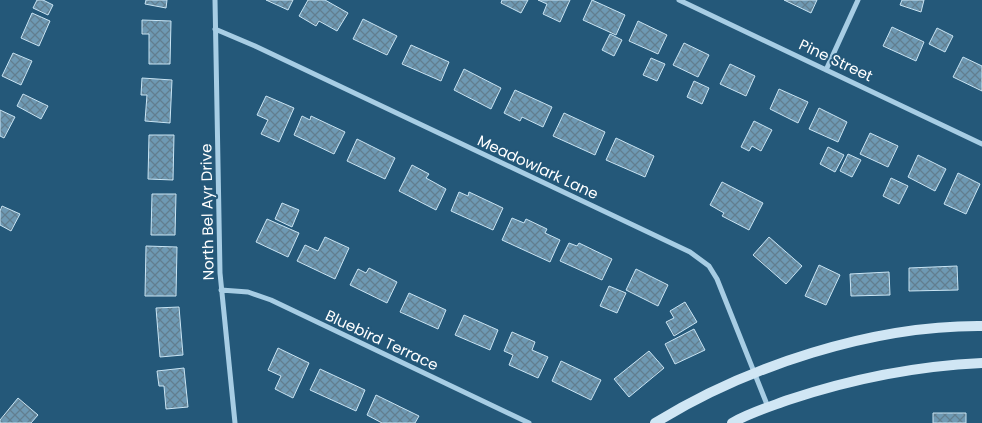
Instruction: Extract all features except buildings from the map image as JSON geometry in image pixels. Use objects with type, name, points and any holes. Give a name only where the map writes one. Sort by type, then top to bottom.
[{"type":"street","name":"North Bel Ayr Drive","points":[[215,0],[221,290],[236,423]]},
{"type":"street","name":"Pine Street","points":[[679,0],[982,144]]},
{"type":"street","points":[[826,70],[858,0]]},
{"type":"street","name":"Meadowlark Lane","points":[[216,29],[690,252],[702,260],[717,279],[768,408]]},
{"type":"street","name":"Bluebird Terrace","points":[[221,290],[248,292],[271,300],[529,423]]},
{"type":"street","points":[[655,423],[715,390],[755,372],[819,351],[874,338],[920,330],[982,326]]},
{"type":"street","points":[[732,423],[817,391],[868,377],[948,365],[982,363]]}]
